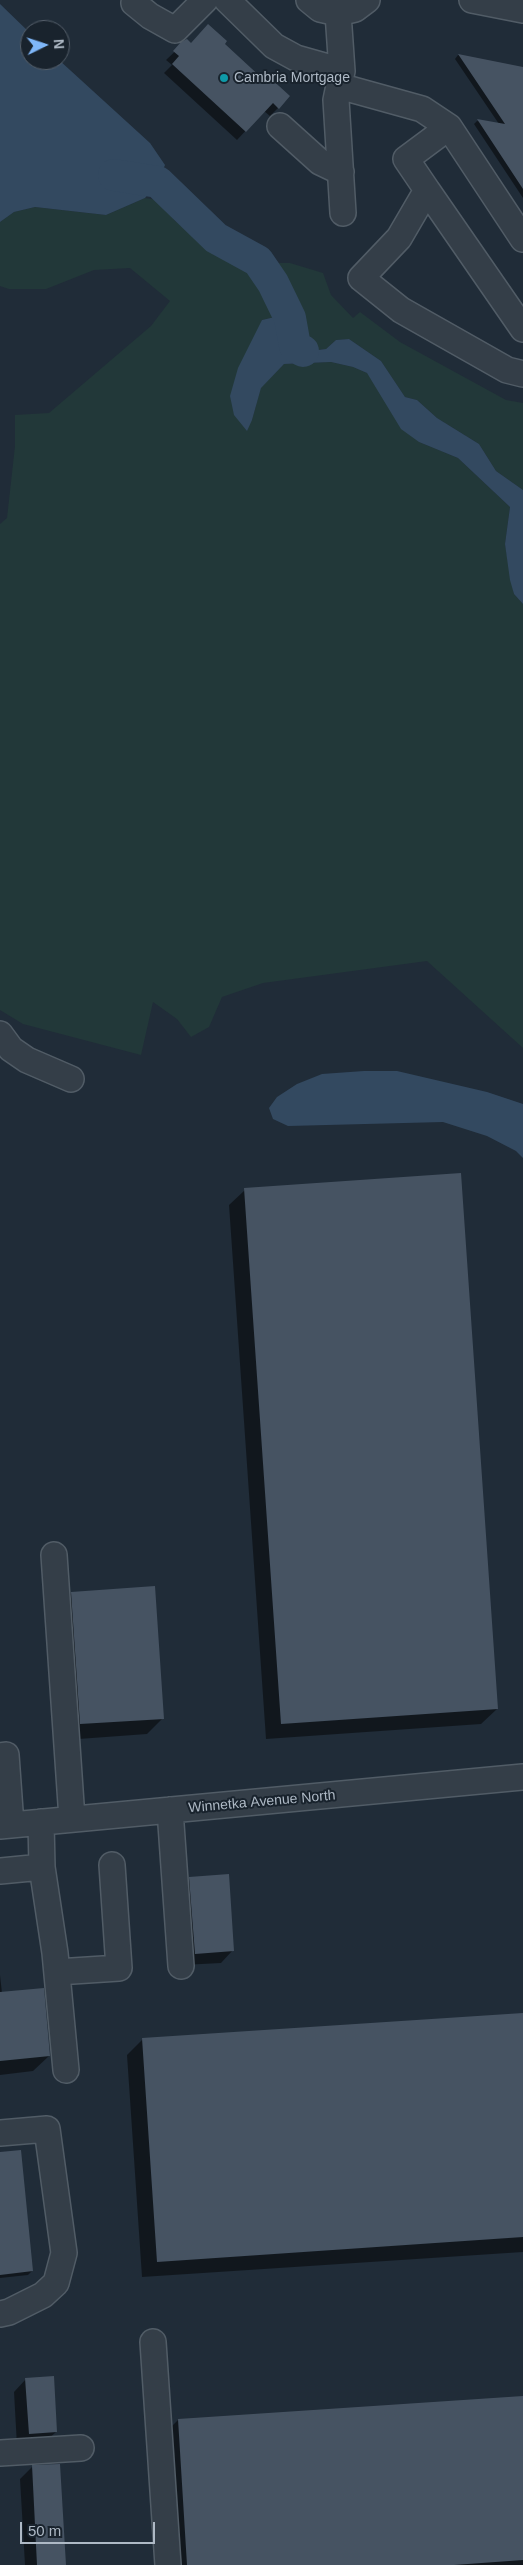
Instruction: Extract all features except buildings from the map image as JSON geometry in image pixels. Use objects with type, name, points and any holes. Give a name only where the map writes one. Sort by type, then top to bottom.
[{"type":"street","points":[[134,1],[150,16],[175,30],[204,0]]},
{"type":"street","points":[[227,0],[274,46],[340,79],[422,109],[449,127],[523,239]]},
{"type":"street","points":[[308,0],[320,9],[338,13],[355,9],[367,0]]},
{"type":"street","points":[[472,0],[523,10]]},
{"type":"street","points":[[338,13],[340,79],[336,100],[343,213]]},
{"type":"street","points":[[280,126],[320,162],[340,172]]},
{"type":"street","points":[[449,127],[406,158],[523,330]]},
{"type":"street","points":[[427,190],[399,238],[361,278],[401,310],[507,370],[523,374]]},
{"type":"street","points":[[0,1034],[11,1049],[27,1060],[70,1079]]},
{"type":"street","points":[[54,1555],[72,1819]]},
{"type":"street","points":[[0,1756],[6,1755],[5,1825]]},
{"type":"street","name":"Winnetka Avenue North","points":[[5,1825],[523,1777]]},
{"type":"street","points":[[170,1810],[181,1966]]},
{"type":"street","points":[[41,1822],[42,1867],[57,1972],[66,2070]]},
{"type":"street","points":[[57,1972],[119,1968],[112,1865]]},
{"type":"street","points":[[0,1871],[42,1867]]},
{"type":"street","points":[[0,2133],[47,2129],[64,2253],[56,2283],[43,2295],[9,2312],[0,2314]]},
{"type":"street","points":[[153,2342],[168,2565]]},
{"type":"street","points":[[0,2453],[80,2448]]},
{"type":"green space","points":[[145,198],[164,201],[175,221],[221,253],[250,267],[265,288],[279,316],[262,320],[252,420],[261,387],[284,364],[331,362],[353,367],[367,373],[419,442],[458,458],[510,507],[505,544],[514,594],[523,604],[523,1048],[427,961],[263,983],[222,997],[209,1027],[191,1037],[177,1019],[153,1002],[141,1055],[23,1024],[0,1010],[0,524],[7,518],[15,446],[15,415],[49,413],[151,326],[170,301],[130,268],[94,270],[46,289],[9,289],[0,286],[0,222],[14,212],[35,207],[106,215]]},
{"type":"green space","points":[[268,263],[290,263],[323,273],[331,295],[353,318],[360,312],[400,342],[506,400],[523,403],[523,490],[496,471],[479,444],[437,418],[417,400],[405,397],[381,361],[349,339],[336,340],[326,349],[318,350],[307,345],[294,308]]},
{"type":"water","points":[[0,4],[20,23],[20,70],[70,70],[150,143],[165,165],[158,182],[145,198],[106,215],[35,207],[14,212],[0,222]]},
{"type":"water","points":[[294,308],[307,345],[318,350],[326,349],[336,340],[349,339],[381,361],[405,397],[417,400],[437,418],[479,444],[496,471],[523,490],[523,604],[514,594],[505,544],[510,507],[458,458],[419,442],[401,429],[367,373],[353,367],[331,362],[284,364],[261,388],[247,431],[234,415],[230,396],[238,368],[262,320],[279,316]]},
{"type":"water","points":[[397,1071],[487,1092],[523,1104],[523,1158],[516,1151],[487,1136],[443,1122],[288,1126],[273,1119],[269,1108],[277,1097],[297,1084],[322,1074]]},
{"type":"waterway","points":[[114,175],[158,182],[216,238],[258,261],[273,283],[290,318],[295,346],[303,351]]},
{"type":"place","name":"Cambria Mortgage","points":[[224,78]]}]
